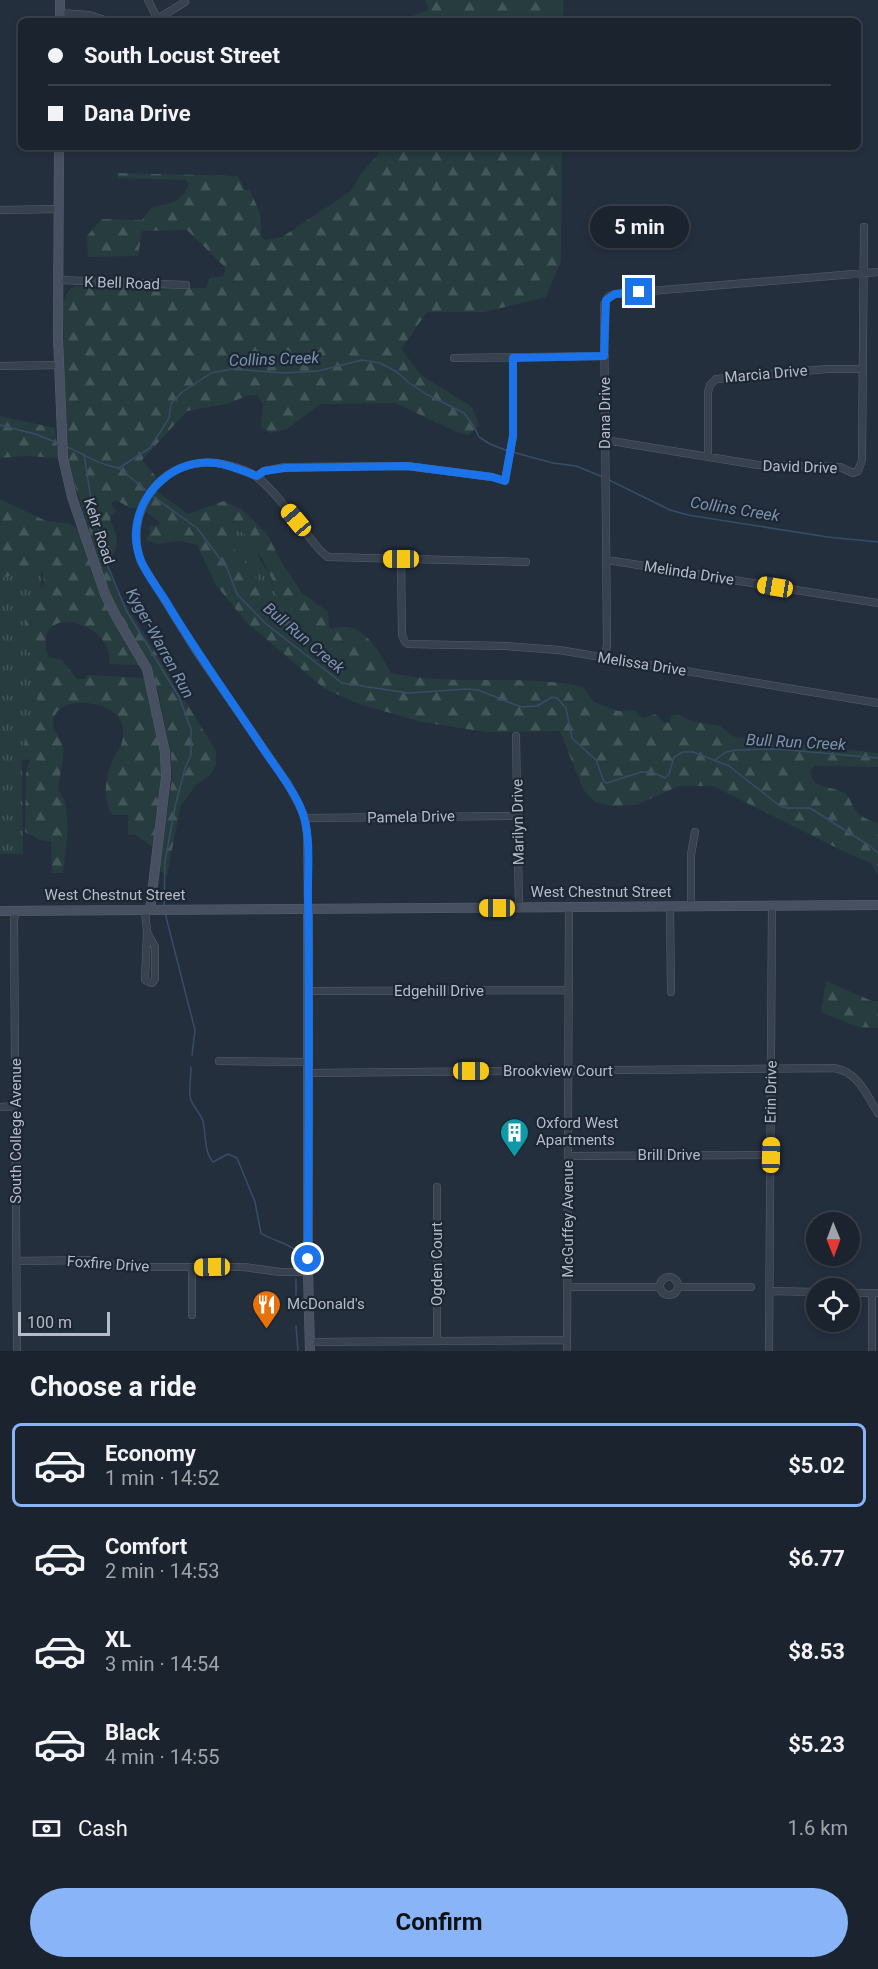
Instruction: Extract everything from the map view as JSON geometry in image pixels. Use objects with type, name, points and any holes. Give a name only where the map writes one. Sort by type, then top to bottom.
[{"type":"street","points":[[60,0],[60,17],[89,15],[98,18]]},
{"type":"street","points":[[148,0],[155,18]]},
{"type":"street","points":[[159,18],[185,2]]},
{"type":"street","name":"Kehr Road","points":[[59,150],[59,365],[63,458],[72,497],[105,594],[147,669],[165,752],[166,777],[156,910]]},
{"type":"street","points":[[0,210],[59,209]]},
{"type":"street","name":"David Drive","points":[[605,440],[758,465],[840,467],[855,473],[861,460],[864,227]]},
{"type":"street","name":"Dana Drive","points":[[604,658],[607,646],[607,560],[604,304],[609,296],[878,273]]},
{"type":"street","name":"K Bell Road","points":[[58,280],[186,285]]},
{"type":"street","points":[[454,358],[604,356]]},
{"type":"street","points":[[257,476],[264,471],[285,468],[407,466],[492,477],[503,482],[506,480],[511,451],[513,358]]},
{"type":"street","points":[[0,366],[59,365]]},
{"type":"street","name":"Marcia Drive","points":[[708,457],[708,392],[710,385],[716,380],[827,369],[862,369]]},
{"type":"street","points":[[526,562],[328,557],[257,476],[226,465],[201,463],[174,471],[152,490],[139,515],[136,538],[141,562],[152,581],[213,676],[288,784],[305,818],[308,909],[310,1347],[437,1341],[567,1340]]},
{"type":"street","name":"Melissa Drive","points":[[401,559],[402,635],[405,642],[552,649],[878,703]]},
{"type":"street","name":"Melinda Drive","points":[[607,560],[878,603]]},
{"type":"street","name":"Marilyn Drive","points":[[516,736],[519,908]]},
{"type":"street","name":"Pamela Drive","points":[[305,818],[518,816]]},
{"type":"street","points":[[692,906],[691,855],[695,832]]},
{"type":"street","name":"West Chestnut Street","points":[[0,911],[878,905]]},
{"type":"street","points":[[670,906],[671,992]]},
{"type":"street","name":"Erin Drive","points":[[769,1351],[772,906]]},
{"type":"street","name":"McGuffey Avenue","points":[[567,1351],[569,907]]},
{"type":"street","points":[[147,932],[155,947],[155,979],[152,983],[146,980],[147,932],[156,910]]},
{"type":"street","name":"South College Avenue","points":[[16,911],[14,919],[17,1351]]},
{"type":"street","name":"Edgehill Drive","points":[[308,992],[569,990]]},
{"type":"street","points":[[219,1061],[308,1062]]},
{"type":"street","name":"Brookview Court","points":[[308,1073],[834,1068],[843,1070],[856,1078],[878,1113]]},
{"type":"street","points":[[0,1107],[16,1106]]},
{"type":"street","name":"Brill Drive","points":[[568,1156],[771,1155]]},
{"type":"street","name":"Ogden Court","points":[[437,1187],[437,1341]]},
{"type":"street","name":"Foxfire Drive","points":[[17,1262],[92,1260],[121,1267],[244,1267],[280,1272],[308,1272]]},
{"type":"street","points":[[192,1267],[192,1315]]},
{"type":"street","points":[[670,1277],[676,1280],[678,1287],[676,1293],[670,1296],[665,1294],[660,1287],[662,1281],[670,1277]]},
{"type":"street","points":[[568,1287],[660,1287]]},
{"type":"street","points":[[678,1287],[751,1287]]},
{"type":"street","points":[[770,1291],[806,1292]]},
{"type":"street","points":[[872,1351],[875,1293]]},
{"type":"green space","points":[[425,0],[563,0],[563,18],[406,18],[429,10]]},
{"type":"green space","points":[[378,150],[562,150],[561,261],[546,297],[484,312],[427,312],[401,349],[421,375],[472,407],[479,425],[469,435],[459,433],[395,403],[320,404],[287,429],[271,433],[261,427],[263,404],[257,395],[247,396],[226,404],[187,411],[142,460],[157,478],[145,492],[137,508],[130,508],[116,500],[112,502],[112,506],[117,511],[111,515],[110,520],[117,542],[107,564],[117,590],[216,751],[216,764],[211,774],[195,786],[180,807],[167,876],[159,870],[172,779],[171,756],[158,691],[147,661],[121,620],[110,596],[72,476],[67,454],[65,419],[63,303],[69,291],[76,286],[206,288],[210,278],[224,276],[225,267],[187,230],[142,231],[138,256],[88,257],[87,236],[102,219],[142,220],[152,207],[169,203],[183,195],[189,184],[186,180],[119,178],[117,173],[238,176],[245,190],[250,190],[261,216],[261,235],[264,240],[282,237],[351,191],[362,172],[378,155]]},
{"type":"green space","points":[[0,416],[55,428],[58,458],[25,456],[0,458]]},
{"type":"green space","points":[[156,491],[188,514],[224,501],[242,509],[267,534],[282,563],[303,594],[328,612],[329,627],[332,629],[352,628],[361,632],[375,647],[391,673],[439,679],[559,683],[583,687],[594,702],[618,711],[631,710],[643,718],[656,714],[665,723],[670,722],[671,716],[677,714],[695,722],[720,726],[734,737],[878,753],[878,767],[814,766],[810,771],[814,781],[844,793],[859,814],[878,823],[878,875],[871,863],[713,786],[679,786],[636,805],[611,806],[595,802],[583,789],[560,731],[486,732],[422,722],[362,705],[325,689],[246,622],[216,585],[197,545],[180,541],[157,544],[146,540],[150,526],[158,526],[160,523],[145,511]],"holes":[[[232,529],[245,533],[255,554],[261,557],[273,581],[272,588],[290,606],[295,624],[276,613],[273,605],[259,588],[257,579],[228,541],[228,533]]]},
{"type":"green space","points":[[0,499],[46,521],[69,523],[78,530],[114,623],[141,665],[109,664],[108,650],[101,638],[78,624],[66,622],[55,625],[48,632],[46,646],[48,654],[50,657],[62,660],[77,679],[85,679],[87,675],[146,678],[163,766],[153,847],[136,835],[128,834],[128,815],[112,815],[106,794],[107,779],[122,742],[122,726],[115,713],[107,708],[88,703],[68,705],[60,709],[53,720],[54,728],[62,744],[63,763],[58,789],[65,801],[68,828],[63,873],[52,873],[51,841],[40,840],[25,832],[26,774],[30,760],[24,745],[30,732],[30,714],[37,702],[38,674],[27,646],[26,622],[29,609],[44,583],[43,572],[38,570],[0,578]]},
{"type":"green space","points":[[232,529],[245,534],[273,581],[272,589],[293,610],[296,624],[276,613],[273,605],[259,588],[257,579],[228,541],[228,533]]},
{"type":"green space","points":[[0,562],[41,562],[44,758],[22,760],[23,854],[0,854]]},
{"type":"green space","points":[[826,981],[872,1001],[878,1001],[878,1028],[858,1027],[821,1012]]},
{"type":"waterway","name":"Collins Creek","points":[[65,446],[98,462],[119,468],[150,448],[169,418],[171,404],[181,393],[211,373],[232,369],[285,373],[318,371],[362,360],[380,363],[397,372],[426,394],[464,413],[479,437],[508,451]]},
{"type":"waterway","name":"Collins Creek","points":[[0,425],[58,443]]},
{"type":"waterway","name":"Collins Creek","points":[[512,452],[553,463],[576,466],[603,477]]},
{"type":"waterway","name":"Kyger-Warren Run","points":[[84,454],[90,493],[107,564],[126,610],[179,697],[191,729],[191,755],[185,768],[175,807],[165,861],[164,905]]},
{"type":"waterway","name":"Bull Run Creek","points":[[119,468],[148,492]]},
{"type":"waterway","name":"Collins Creek","points":[[607,479],[670,510],[688,515],[828,537],[878,542]]},
{"type":"waterway","name":"Bull Run Creek","points":[[151,495],[197,528],[227,568],[237,594],[265,623],[342,683],[408,693],[478,690],[521,707],[537,706],[552,697],[557,698],[566,708],[572,738],[596,760],[604,782],[641,772],[652,772],[665,778],[669,774],[674,757],[683,752],[693,752],[729,766],[780,806],[810,808],[878,853]]},
{"type":"waterway","name":"Bull Run Creek","points":[[715,760],[726,752],[736,750],[777,749],[878,758]]},
{"type":"waterway","name":"Kyger-Warren Run","points":[[165,913],[195,1030],[192,1055]]},
{"type":"waterway","name":"Kyger-Warren Run","points":[[191,1067],[191,1100],[203,1121],[210,1158],[213,1162],[228,1154],[237,1158],[255,1202],[261,1233],[295,1250],[296,1262]]},
{"type":"waterway","name":"Kyger-Warren Run","points":[[296,1279],[296,1308]]},
{"type":"waterway","name":"Kyger-Warren Run","points":[[296,1326],[298,1351]]},
{"type":"place","name":"Oxford West Apartments","points":[[515,1158]]},
{"type":"place","name":"McDonald's","points":[[266,1330]]},
{"type":"route","points":[[308,1259],[308,917],[305,818],[288,784],[196,651],[143,567],[137,546],[136,530],[139,515],[147,497],[159,482],[180,468],[209,462],[226,465],[257,476],[274,468],[407,466],[492,477],[503,482],[507,477],[513,436],[513,358],[604,356],[604,304],[606,300],[615,294],[639,292]]}]
